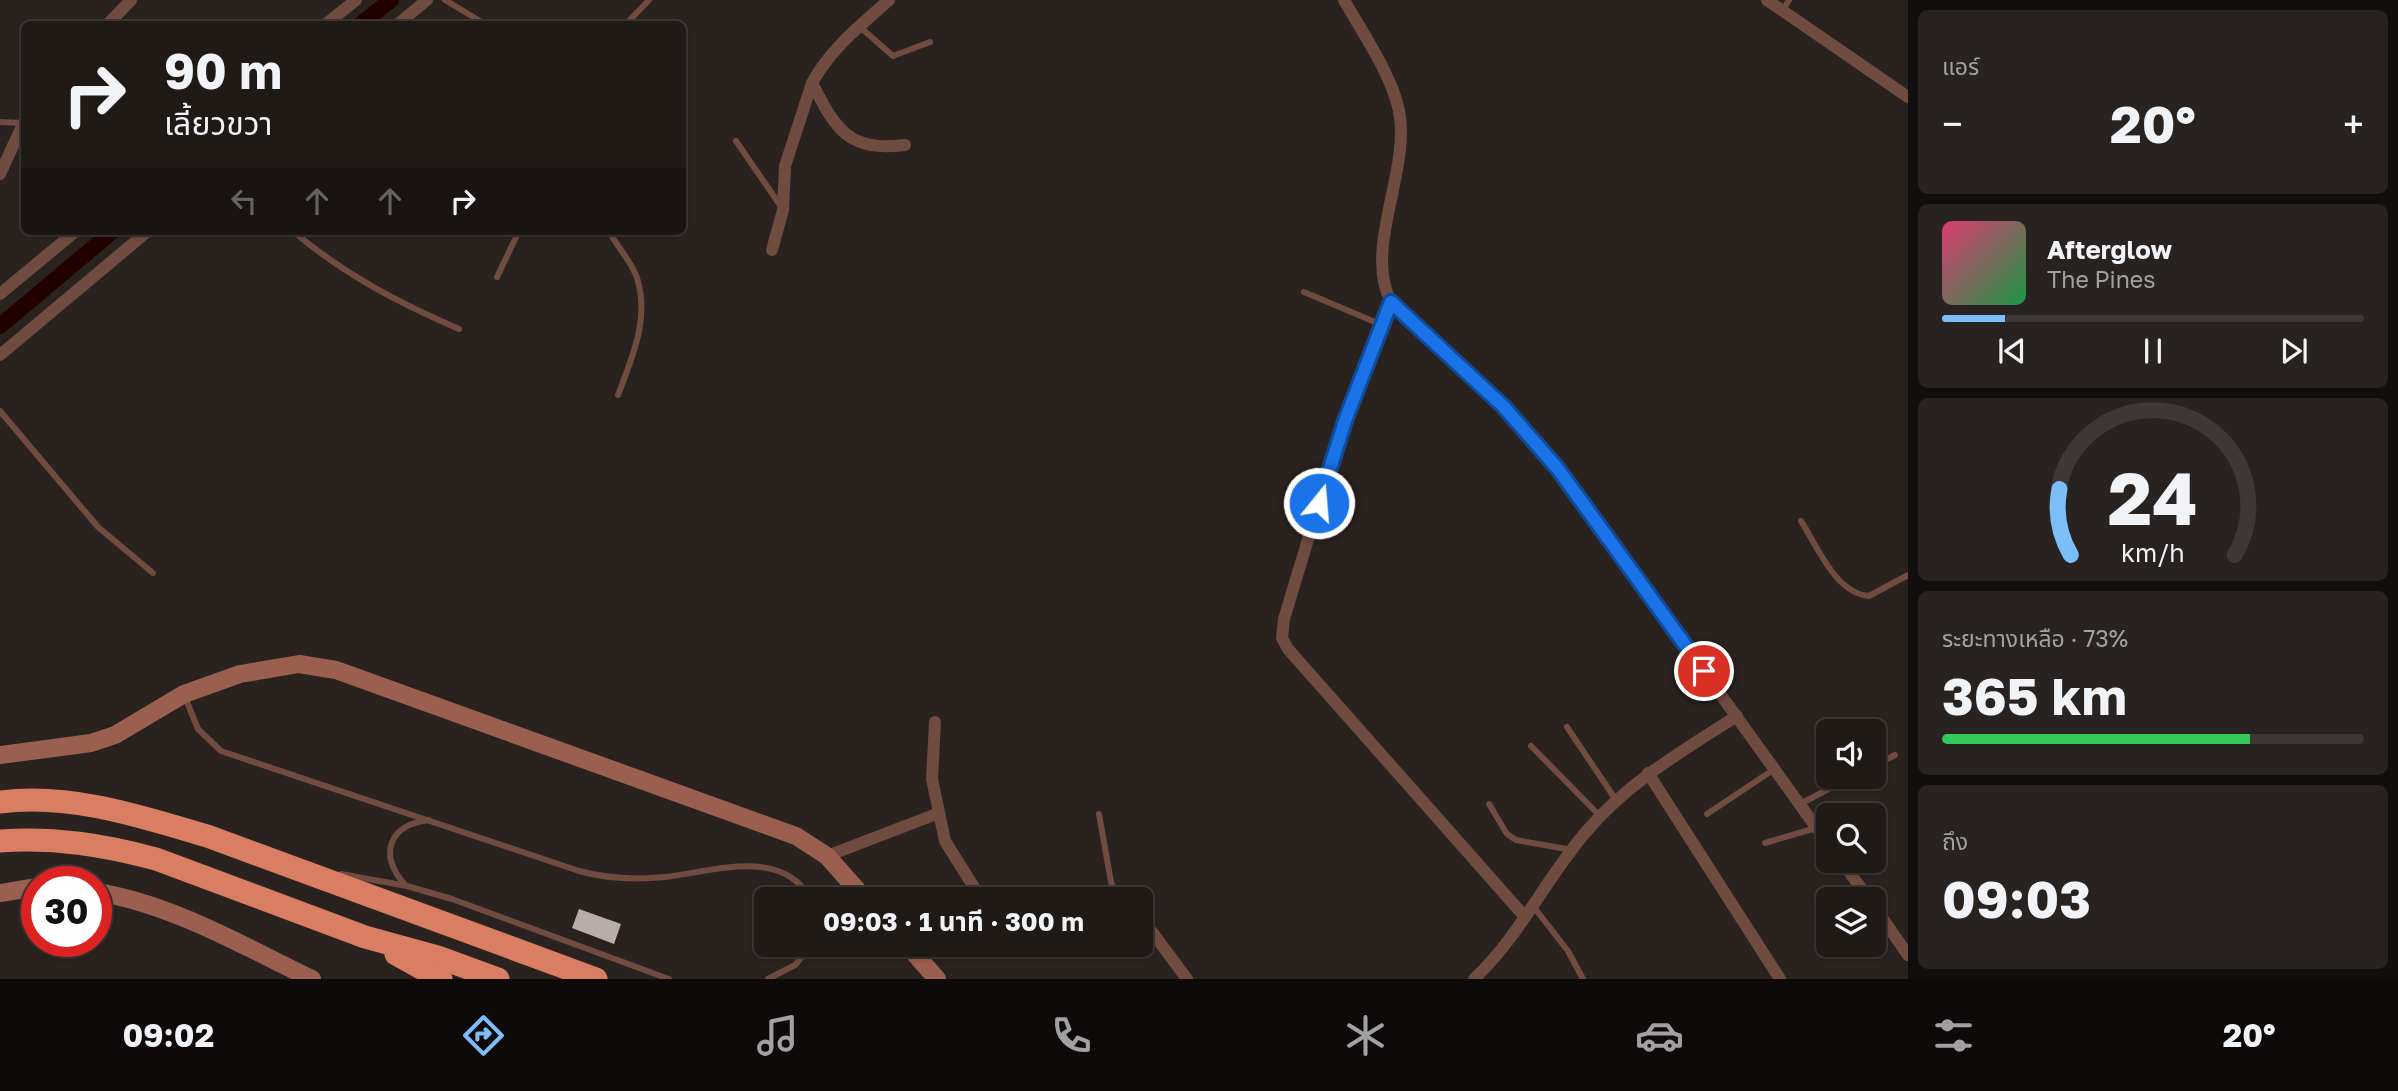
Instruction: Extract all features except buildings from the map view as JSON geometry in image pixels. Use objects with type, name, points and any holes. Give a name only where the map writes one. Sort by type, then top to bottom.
[{"type":"highway","points":[[0,802],[39,800],[106,808],[210,837],[596,979]]},
{"type":"highway","points":[[0,841],[56,840],[120,850],[195,872],[365,937],[413,949],[498,979]]},
{"type":"highway","points":[[365,937],[441,979]]},
{"type":"main road","points":[[0,755],[92,743],[115,735],[184,694],[240,674],[299,664],[336,670],[796,836],[827,856],[854,887]]},
{"type":"main road","points":[[0,893],[21,890]]},
{"type":"main road","points":[[112,895],[183,918],[312,979]]},
{"type":"main road","points":[[918,957],[937,979]]},
{"type":"street","points":[[111,21],[131,0]]},
{"type":"street","points":[[330,21],[356,0]]},
{"type":"street","points":[[402,21],[427,0]]},
{"type":"street","points":[[772,250],[783,210],[785,166],[812,83],[822,62],[889,0]]},
{"type":"street","points":[[1344,0],[1379,62],[1399,110],[1401,142],[1383,254],[1383,286],[1391,302],[1504,407],[1558,469],[1816,828]]},
{"type":"street","points":[[1767,0],[1786,5],[1908,97]]},
{"type":"street","points":[[812,83],[833,118],[859,144],[884,148],[905,145]]},
{"type":"street","points":[[1,168],[21,129]]},
{"type":"street","points":[[0,294],[71,235]]},
{"type":"street","points":[[0,355],[143,235]]},
{"type":"street","points":[[1391,302],[1335,450],[1284,619],[1282,638],[1288,649],[1529,912]]},
{"type":"street","points":[[1475,979],[1499,956],[1572,850],[1600,816],[1648,773],[1737,716]]},
{"type":"street","points":[[935,722],[932,779],[945,841],[973,887]]},
{"type":"street","points":[[1648,773],[1780,979]]},
{"type":"street","points":[[827,856],[939,813]]},
{"type":"street","points":[[1886,923],[1908,955]]},
{"type":"street","points":[[1153,933],[1187,979]]},
{"type":"lane","points":[[446,0],[480,21]]},
{"type":"lane","points":[[629,21],[649,0]]},
{"type":"lane","points":[[860,27],[893,56],[930,42]]},
{"type":"lane","points":[[0,122],[21,123]]},
{"type":"lane","points":[[736,141],[783,210]]},
{"type":"lane","points":[[298,235],[350,275],[459,329]]},
{"type":"lane","points":[[497,276],[517,235]]},
{"type":"lane","points":[[612,235],[637,277],[642,309],[636,346],[618,395]]},
{"type":"lane","points":[[1304,292],[1382,326]]},
{"type":"lane","points":[[0,411],[98,527],[153,573]]},
{"type":"lane","points":[[1801,521],[1839,581],[1850,590],[1868,596],[1908,575]]},
{"type":"lane","points":[[184,694],[198,729],[221,751],[431,819],[579,872],[612,879],[768,867],[790,876],[803,887]]},
{"type":"lane","points":[[1567,727],[1616,800]]},
{"type":"lane","points":[[1531,746],[1600,816]]},
{"type":"lane","points":[[1886,760],[1895,755]]},
{"type":"lane","points":[[1707,814],[1773,770]]},
{"type":"lane","points":[[1798,805],[1829,789]]},
{"type":"lane","points":[[1489,804],[1507,834],[1516,840],[1572,850]]},
{"type":"lane","points":[[1099,814],[1113,887]]},
{"type":"lane","points":[[407,886],[392,864],[393,840],[405,825],[431,819]]},
{"type":"lane","points":[[1765,843],[1816,828]]},
{"type":"lane","points":[[288,865],[407,886],[452,899],[669,978]]},
{"type":"lane","points":[[1529,912],[1568,951],[1583,979]]},
{"type":"lane","points":[[768,979],[795,965],[801,957]]},
{"type":"waterway","points":[[365,21],[391,0]]},
{"type":"waterway","points":[[0,326],[108,235]]},
{"type":"route","points":[[1319,503],[1346,418],[1391,302],[1504,407],[1558,469],[1704,671]]}]
